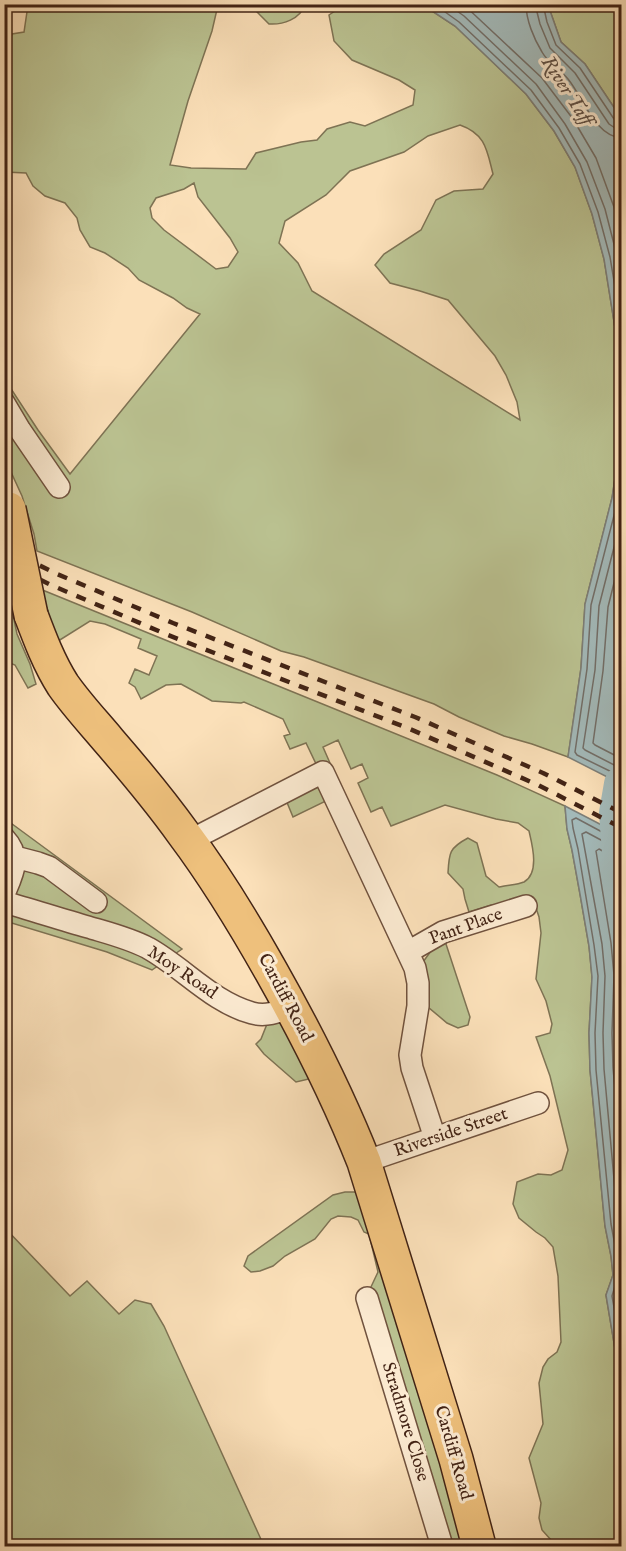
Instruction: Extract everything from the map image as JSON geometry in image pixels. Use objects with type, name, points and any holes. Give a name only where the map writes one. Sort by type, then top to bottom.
[{"type":"main road","name":"Cardiff Road","points":[[7,503],[31,615],[43,648],[63,685],[144,782],[222,888],[291,1007],[343,1111],[364,1162],[456,1459],[479,1546]]},
{"type":"street","points":[[4,404],[59,487]]},
{"type":"street","points":[[189,841],[323,772],[415,968],[418,982],[418,1006],[410,1055],[412,1068],[435,1138]]},
{"type":"street","points":[[4,838],[10,844],[15,857],[14,870],[4,894]]},
{"type":"street","points":[[15,857],[49,867],[96,902]]},
{"type":"street","name":"Moy Road","points":[[4,902],[121,937],[146,948],[167,960],[223,1001],[240,1009],[255,1014],[271,1014],[291,1007]]},
{"type":"street","name":"Pant Place","points":[[408,952],[443,932],[526,906]]},
{"type":"street","name":"Riverside Street","points":[[364,1162],[538,1102]]},
{"type":"street","name":"Stradmore Close","points":[[367,1298],[442,1546]]},
{"type":"green space","points":[[28,5],[218,5],[170,165],[191,168],[246,169],[256,153],[317,140],[327,129],[350,122],[365,126],[413,105],[415,90],[399,80],[352,60],[334,41],[329,15],[344,5],[423,5],[455,26],[526,94],[554,131],[575,167],[592,214],[604,259],[620,371],[622,414],[612,498],[585,604],[581,668],[568,757],[504,736],[434,704],[304,657],[281,651],[192,612],[37,551],[22,496],[5,459],[4,378],[70,474],[200,314],[139,280],[128,268],[105,253],[90,247],[80,230],[77,218],[65,203],[45,196],[33,186],[26,173],[5,172],[5,58],[12,34],[24,32]],"holes":[[[460,125],[480,138],[487,151],[493,174],[483,189],[454,191],[436,200],[421,230],[384,254],[375,265],[390,283],[448,300],[495,356],[517,402],[520,420],[312,291],[298,263],[279,243],[285,221],[326,195],[350,171],[404,152],[428,136]],[[194,183],[198,197],[238,252],[228,267],[216,269],[164,230],[152,218],[150,208],[156,198],[184,189]]]},
{"type":"green space","points":[[250,5],[305,5],[295,17],[285,22],[269,24]]},
{"type":"green space","points":[[548,5],[621,5],[621,118],[585,64],[561,42]]},
{"type":"green space","points":[[4,572],[17,634],[36,684],[28,688],[15,665],[5,661]]},
{"type":"green space","points":[[40,589],[497,775],[565,806],[567,829],[589,946],[592,977],[590,1070],[605,1226],[613,1275],[606,1295],[616,1355],[615,1388],[622,1446],[621,1546],[553,1546],[542,1530],[539,1518],[541,1503],[529,1458],[543,1424],[539,1383],[543,1367],[548,1359],[557,1352],[561,1342],[558,1276],[553,1247],[519,1218],[513,1204],[517,1182],[538,1174],[551,1175],[562,1170],[568,1150],[550,1076],[536,1037],[550,1033],[552,1024],[546,1001],[536,979],[541,933],[539,917],[535,905],[491,905],[469,912],[463,889],[448,873],[451,852],[468,838],[477,843],[486,876],[499,887],[524,882],[529,878],[533,865],[529,831],[518,823],[445,805],[391,826],[382,807],[371,812],[358,783],[368,778],[362,764],[351,769],[338,740],[323,747],[330,763],[318,768],[306,743],[290,749],[284,736],[290,734],[283,719],[244,702],[212,701],[181,684],[166,685],[141,699],[135,687],[129,683],[135,669],[149,675],[157,656],[138,648],[141,639],[105,624],[90,621],[55,643]]},
{"type":"green space","points":[[321,782],[328,800],[293,817],[286,800]]},
{"type":"green space","points":[[4,818],[182,949],[152,970],[107,952],[5,921]]},
{"type":"green space","points":[[445,941],[470,1017],[468,1025],[458,1028],[447,1023],[428,1007],[423,962],[436,944]]},
{"type":"green space","points":[[291,1007],[326,1075],[296,1082],[256,1044],[261,1039],[271,1014]]},
{"type":"green space","points":[[356,1192],[366,1201],[479,1546],[442,1546],[370,1289],[378,1272],[369,1234],[364,1232],[358,1220],[338,1216],[331,1219],[315,1239],[285,1256],[273,1266],[251,1272],[244,1266],[248,1256],[333,1195]]},
{"type":"green space","points":[[4,1227],[70,1296],[87,1281],[119,1314],[135,1300],[151,1304],[164,1326],[264,1546],[5,1546]]},
{"type":"water","points":[[423,5],[548,5],[561,42],[585,64],[621,118],[621,396],[615,328],[604,259],[592,214],[575,167],[554,131],[526,94],[455,26]]},
{"type":"water","points":[[621,414],[621,784],[568,757],[581,668],[585,604],[612,498],[619,452]]},
{"type":"water","points":[[565,806],[621,835],[621,1446],[615,1388],[616,1355],[606,1295],[613,1275],[605,1226],[590,1070],[592,977],[589,946],[567,829]]},
{"type":"waterway","name":"River Taff","points":[[622,784],[617,813],[622,877]]},
{"type":"railway","points":[[4,548],[57,574],[173,623],[415,717],[543,773],[622,813]]},
{"type":"railway","points":[[4,562],[51,585],[168,635],[410,729],[538,785],[622,828]]}]
